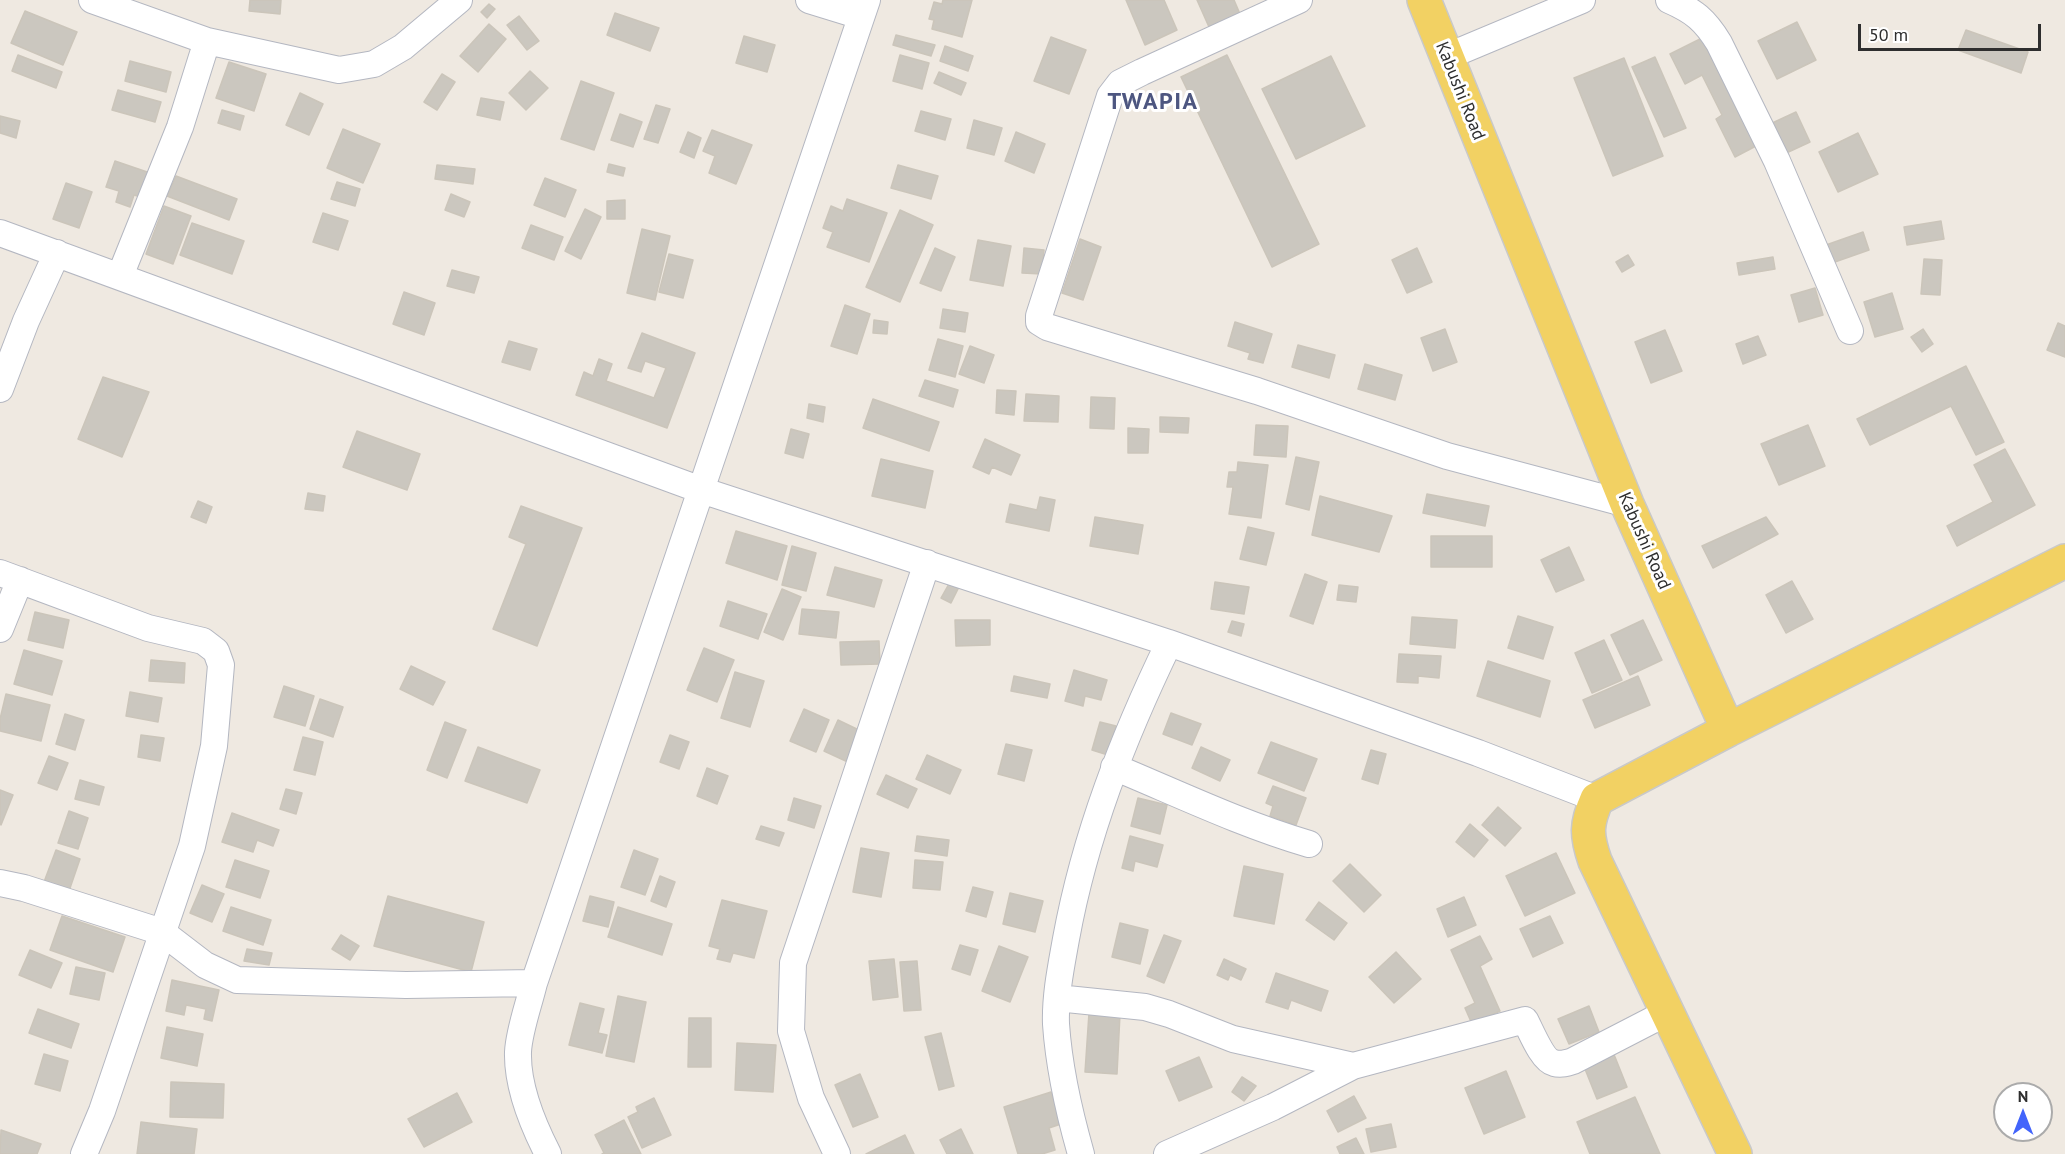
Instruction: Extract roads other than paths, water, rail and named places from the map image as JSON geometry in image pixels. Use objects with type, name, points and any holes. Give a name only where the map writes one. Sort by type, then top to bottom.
[{"type":"main road","name":"Kabushi Road","points":[[1424,0],[1627,504],[1728,730]]},
{"type":"main road","points":[[1735,1154],[1666,1014],[1595,861],[1588,840],[1589,819],[1597,799],[1728,730],[2065,561]]},
{"type":"street","points":[[92,0],[207,41],[339,70],[375,64],[403,47],[459,0]]},
{"type":"street","points":[[548,1154],[519,1079],[518,1049],[534,983],[864,8],[809,0]]},
{"type":"street","points":[[1299,0],[1120,83],[1110,96],[1040,322],[1047,327],[1257,391],[1447,456],[1627,504]]},
{"type":"street","points":[[1446,57],[1582,0]]},
{"type":"street","points":[[1669,0],[1700,17],[1719,43],[1778,161],[1850,331]]},
{"type":"street","points":[[120,276],[180,127],[207,41]]},
{"type":"street","points":[[0,233],[701,490],[1169,643],[1478,753],[1597,799]]},
{"type":"street","points":[[0,389],[26,321],[57,253]]},
{"type":"street","points":[[837,1154],[812,1098],[791,1031],[794,963],[927,563]]},
{"type":"street","points":[[0,629],[10,577],[148,628],[203,641],[216,651],[221,665],[214,746],[192,846],[102,1111],[84,1154]]},
{"type":"street","points":[[1081,1154],[1060,1064],[1056,1024],[1057,998],[1072,900],[1087,846],[1114,767],[1136,711],[1169,643]]},
{"type":"street","points":[[1114,767],[1222,814],[1309,844]]},
{"type":"street","points":[[0,883],[24,888],[162,932],[206,965],[237,980],[406,986],[534,983]]},
{"type":"street","points":[[1057,998],[1145,1007],[1233,1039],[1353,1066]]},
{"type":"street","points":[[1167,1154],[1273,1107],[1353,1066],[1525,1020],[1546,1058],[1553,1063],[1563,1064],[1666,1014]]},
{"type":"district","name":"TWAPIA","points":[[1153,102]]}]
